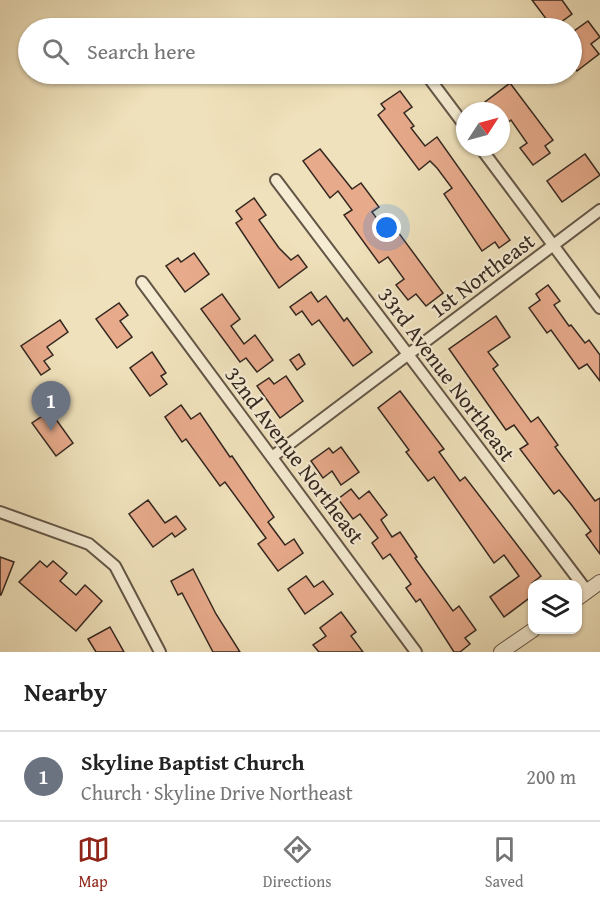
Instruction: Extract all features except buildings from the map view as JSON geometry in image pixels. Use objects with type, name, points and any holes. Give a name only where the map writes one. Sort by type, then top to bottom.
[{"type":"street","points":[[434,84],[456,114]]},
{"type":"street","points":[[487,156],[600,308]]},
{"type":"street","name":"33rd Avenue Northeast","points":[[276,180],[408,355],[571,580]]},
{"type":"street","name":"1st Northeast","points":[[272,457],[600,210]]},
{"type":"street","name":"32nd Avenue Northeast","points":[[142,282],[416,652]]},
{"type":"street","points":[[0,512],[89,544],[115,566],[160,652]]},
{"type":"street","points":[[582,595],[600,582]]},
{"type":"street","points":[[501,652],[528,633]]},
{"type":"place","name":"Skyline Baptist Church","points":[[51,431]]}]
